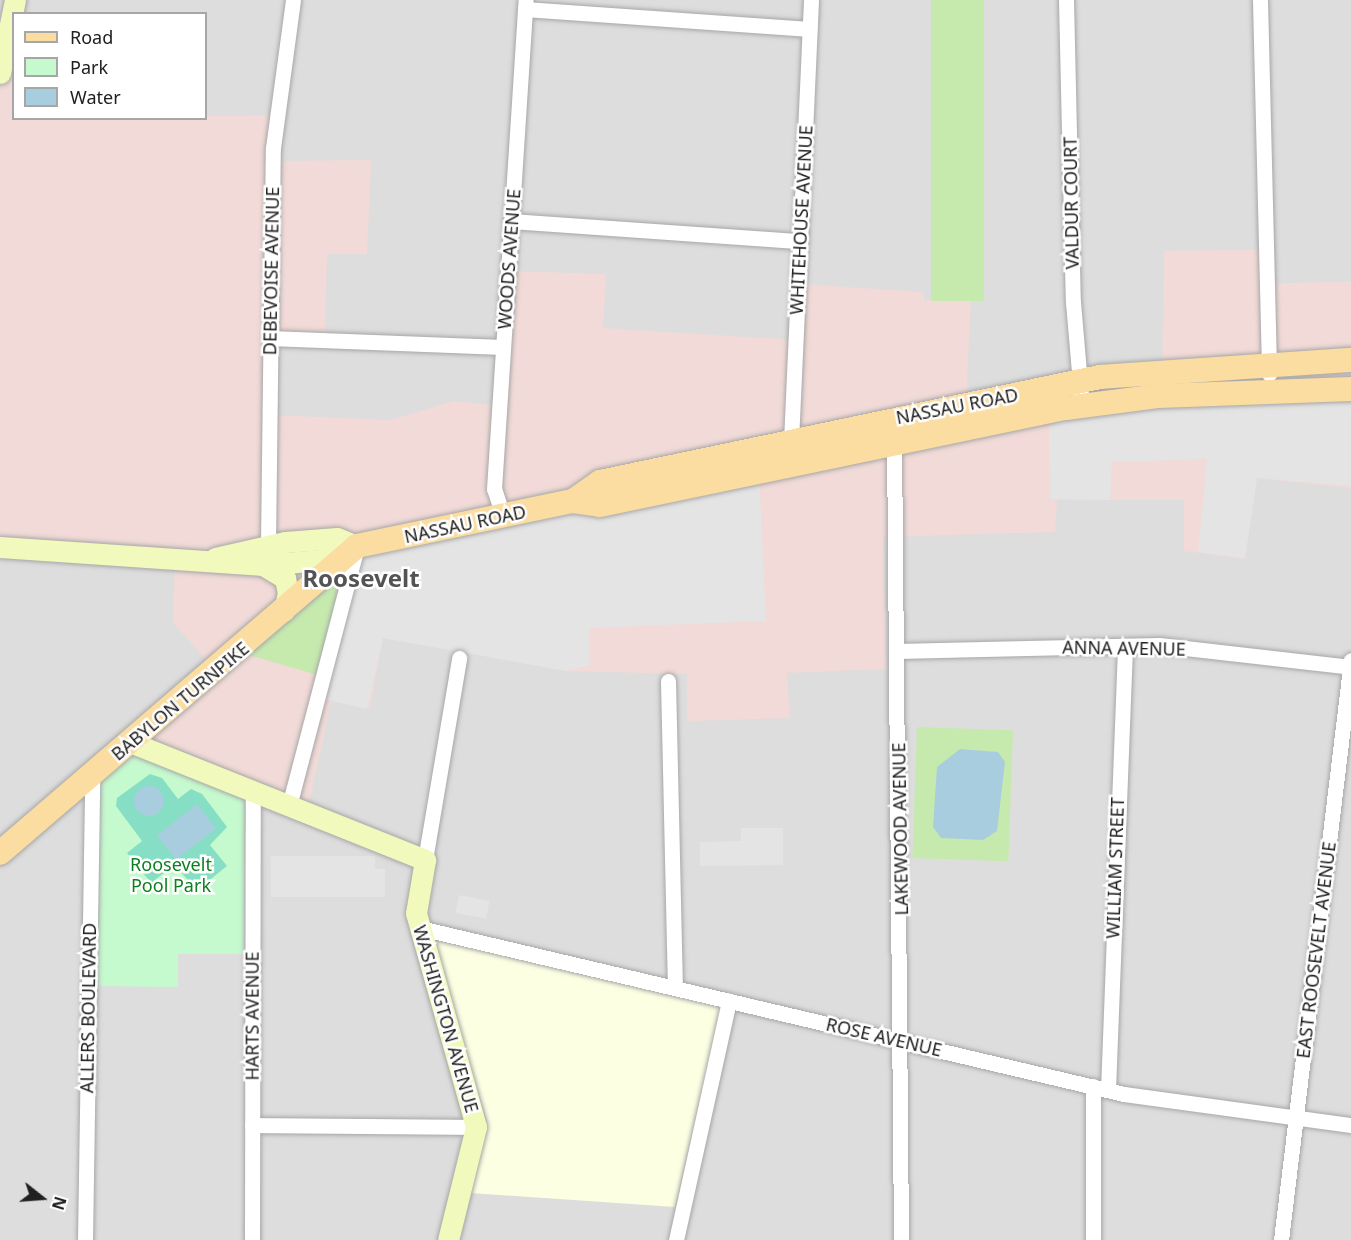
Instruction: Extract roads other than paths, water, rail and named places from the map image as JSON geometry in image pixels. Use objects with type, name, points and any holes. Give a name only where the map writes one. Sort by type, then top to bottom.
[{"type":"main road","name":"NASSAU ROAD","points":[[357,546],[573,501],[600,506],[764,470],[894,430],[1080,382],[1161,370],[1351,360]]},
{"type":"main road","name":"NASSAU ROAD","points":[[573,501],[600,482],[791,441],[1082,406],[1269,392],[1351,389]]},
{"type":"main road","points":[[764,470],[787,452],[791,441]]},
{"type":"main road","name":"BABYLON TURNPIKE","points":[[0,853],[357,546]]},
{"type":"street","name":"DEBEVOISE AVENUE","points":[[266,555],[275,108],[293,0]]},
{"type":"street","name":"WHITEHOUSE AVENUE","points":[[791,441],[811,0]]},
{"type":"street","name":"VALDUR COURT","points":[[1066,0],[1082,406]]},
{"type":"street","points":[[1260,0],[1269,392]]},
{"type":"street","points":[[526,5],[809,29]]},
{"type":"street","name":"WOODS AVENUE","points":[[503,516],[494,489],[526,5]]},
{"type":"street","points":[[0,73],[12,15]]},
{"type":"street","points":[[511,221],[800,241]]},
{"type":"street","points":[[270,338],[502,347]]},
{"type":"street","name":"LAKEWOOD AVENUE","points":[[894,430],[901,1240]]},
{"type":"street","name":"NASSAU ROAD","points":[[0,547],[213,558],[266,555],[337,538],[357,546]]},
{"type":"street","points":[[290,806],[357,546]]},
{"type":"street","points":[[266,555],[285,578],[288,593],[284,611]]},
{"type":"street","name":"ANNA AVENUE","points":[[896,651],[1125,646],[1351,665]]},
{"type":"street","name":"WILLIAM STREET","points":[[1108,1090],[1125,646]]},
{"type":"street","points":[[130,742],[424,860],[459,658]]},
{"type":"street","name":"EAST ROOSEVELT AVENUE","points":[[1281,1240],[1351,665]]},
{"type":"street","points":[[668,681],[675,987]]},
{"type":"street","name":"ALLERS BOULEVARD","points":[[85,1240],[92,775]]},
{"type":"street","name":"HARTS AVENUE","points":[[252,1240],[253,791]]},
{"type":"street","name":"WASHINGTON AVENUE","points":[[424,860],[417,913],[476,1127],[448,1240]]},
{"type":"street","name":"ROSE AVENUE","points":[[420,928],[1108,1090],[1351,1125]]},
{"type":"street","points":[[676,1240],[729,1001]]},
{"type":"street","points":[[1093,1086],[1093,1240]]},
{"type":"street","points":[[252,1125],[476,1127]]},
{"type":"water","points":[[960,749],[998,752],[1005,762],[997,831],[983,840],[941,838],[933,827],[937,767]]},
{"type":"water","points":[[149,786],[160,790],[164,801],[160,812],[149,816],[138,812],[134,801],[138,790]]},
{"type":"water","points":[[197,804],[216,828],[176,860],[157,835]]},
{"type":"district","name":"Roosevelt","points":[[361,578]]},
{"type":"park label","name":"Roosevelt Pool Park","points":[[171,875]]}]
